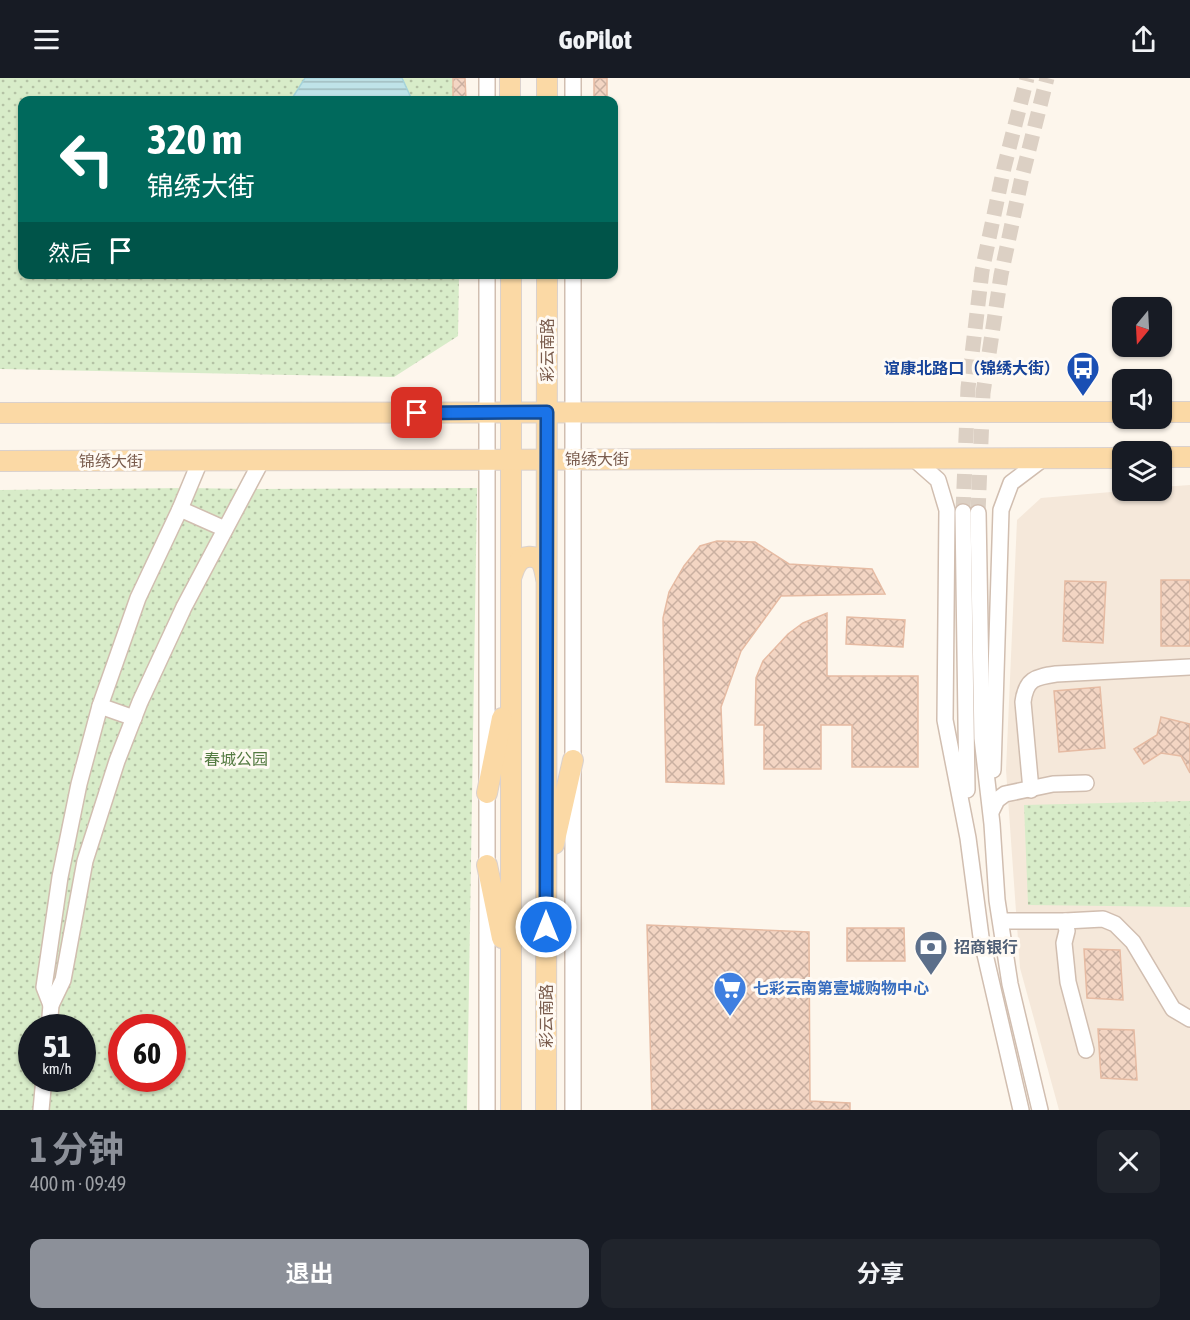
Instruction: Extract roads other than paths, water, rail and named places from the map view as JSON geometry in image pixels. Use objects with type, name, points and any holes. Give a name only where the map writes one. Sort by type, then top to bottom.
[{"type":"main road","points":[[510,78],[510,96]]},
{"type":"main road","points":[[547,78],[547,96]]},
{"type":"main road","points":[[511,279],[511,1110]]},
{"type":"main road","name":"彩云南路","points":[[546,1110],[547,279]]},
{"type":"main road","points":[[0,413],[1112,412]]},
{"type":"main road","points":[[1172,412],[1190,412]]},
{"type":"main road","points":[[1172,457],[1190,457]]},
{"type":"main road","name":"锦绣大街","points":[[0,461],[1112,458]]},
{"type":"main road","points":[[511,579],[518,561],[529,556],[537,558],[543,565],[546,580]]},
{"type":"main road","points":[[487,793],[511,675]]},
{"type":"main road","points":[[546,882],[573,760]]},
{"type":"main road","points":[[487,865],[511,980]]},
{"type":"street","points":[[487,78],[487,96]]},
{"type":"street","points":[[573,78],[573,96]]},
{"type":"street","points":[[487,279],[488,1110]]},
{"type":"street","points":[[573,279],[573,1110]]},
{"type":"street","points":[[913,458],[938,480],[947,510],[945,720],[968,838],[981,937],[1021,1110]]},
{"type":"street","points":[[992,817],[1001,510],[1011,483],[1044,458]]},
{"type":"street","points":[[51,1005],[44,987],[60,876],[79,784],[100,706],[138,598],[180,509],[200,460]]},
{"type":"street","points":[[50,1014],[51,1005],[63,980],[85,861],[117,761],[184,607],[262,460]]},
{"type":"street","points":[[180,509],[225,529]]},
{"type":"street","points":[[968,838],[965,748],[971,512],[982,738],[992,817],[997,900],[1010,984],[1040,1110]]},
{"type":"street","points":[[1031,790],[1023,702],[1024,692],[1029,682],[1038,676],[1056,674],[1160,675],[1190,667]]},
{"type":"street","points":[[100,706],[134,718]]},
{"type":"street","points":[[992,817],[997,800],[1005,794],[1053,784],[1086,783]]},
{"type":"street","points":[[1000,921],[1103,919],[1115,924],[1133,942],[1173,1009],[1190,1019]]},
{"type":"street","points":[[1065,921],[1067,931],[1064,943],[1068,982],[1086,1050]]},
{"type":"street","points":[[41,1110],[43,1092]]},
{"type":"water","points":[[305,78],[402,78],[410,96],[294,96]]},
{"type":"tunnel","points":[[963,512],[968,388],[982,271],[1004,168],[1027,78]]},
{"type":"tunnel","points":[[978,513],[983,393],[1001,275],[1022,177],[1047,78]]},
{"type":"place","name":"谊康北路口（锦绣大街）","points":[[1083,397]]},
{"type":"place","name":"招商银行","points":[[931,976]]},
{"type":"place","name":"七彩云南第壹城购物中心","points":[[730,1017]]},
{"type":"park label","name":"春城公园","points":[[236,759]]}]
